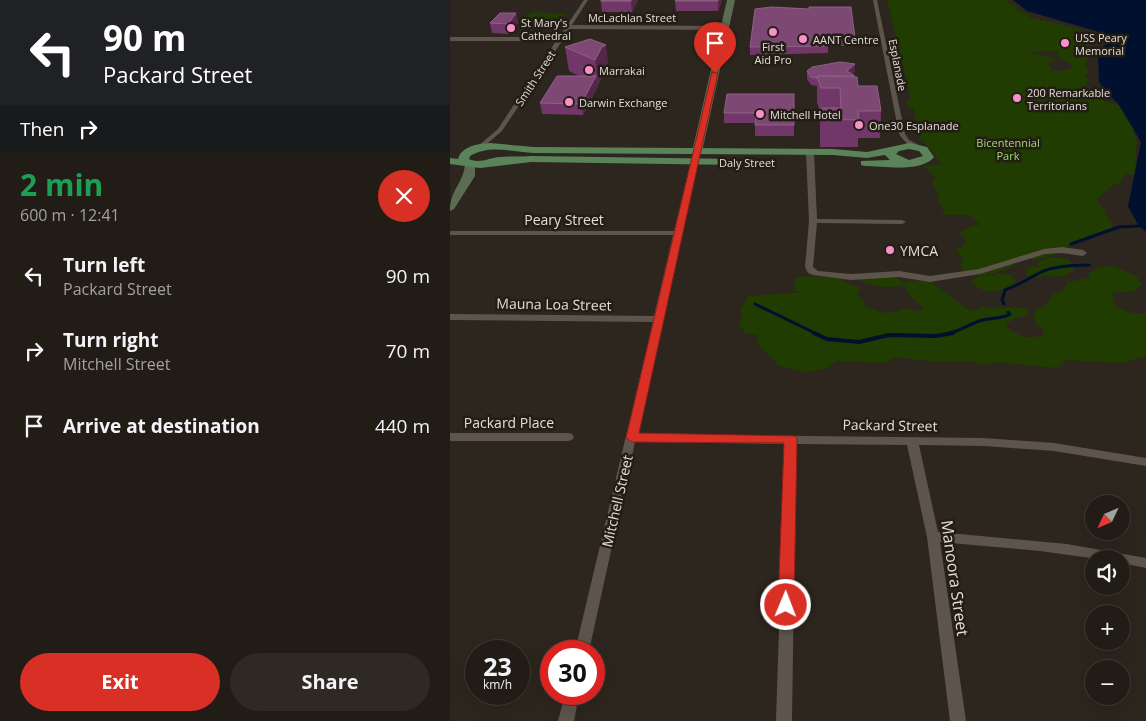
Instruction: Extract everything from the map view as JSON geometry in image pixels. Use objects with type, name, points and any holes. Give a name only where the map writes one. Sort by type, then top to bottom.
[{"type":"main road","name":"Daly Street","points":[[810,158],[867,155],[909,146],[923,148]]},
{"type":"main road","name":"Daly Street","points":[[478,147],[695,157]]},
{"type":"main road","points":[[450,151],[478,147]]},
{"type":"main road","points":[[468,163],[463,160],[464,155],[478,147]]},
{"type":"main road","points":[[492,164],[508,154],[508,150],[502,147]]},
{"type":"main road","points":[[893,149],[890,154],[895,159],[910,163],[927,159],[929,154],[923,148]]},
{"type":"main road","name":"Daly Street","points":[[468,163],[492,164],[531,160],[695,157],[810,158],[910,163]]},
{"type":"main road","points":[[450,161],[468,163]]},
{"type":"street","name":"Smith Street","points":[[478,147],[500,130],[586,0]]},
{"type":"street","name":"Mitchell Street","points":[[585,640],[731,0]]},
{"type":"street","name":"Esplanade","points":[[876,0],[902,134]]},
{"type":"street","name":"McLachlan Street","points":[[568,27],[725,28]]},
{"type":"street","points":[[450,39],[560,39]]},
{"type":"street","points":[[500,130],[497,139],[502,147]]},
{"type":"street","points":[[902,134],[907,141],[923,148]]},
{"type":"street","points":[[893,149],[899,144],[902,134]]},
{"type":"street","points":[[810,158],[812,221],[809,267],[811,271],[851,277],[899,274],[930,279],[980,271],[1044,252],[1062,250],[1083,253]]},
{"type":"street","points":[[450,206],[466,183],[470,173],[468,163]]},
{"type":"street","points":[[466,183],[492,164]]},
{"type":"street","points":[[812,221],[902,222]]},
{"type":"street","name":"Peary Street","points":[[450,233],[678,233]]},
{"type":"street","name":"Mauna Loa Street","points":[[450,317],[658,320]]},
{"type":"street","name":"Packard Place","points":[[450,436],[568,437]]},
{"type":"street","name":"Packard Street","points":[[632,438],[1017,444],[1093,452],[1146,462]]},
{"type":"street","points":[[784,721],[791,439]]},
{"type":"street","name":"Manoora Street","points":[[912,441],[933,537],[958,721]]},
{"type":"street","points":[[933,537],[1018,543],[1108,554],[1146,563]]},
{"type":"street","points":[[566,721],[570,705]]},
{"type":"green space","name":"Bicentennial Park","points":[[887,0],[1004,0],[1019,7],[1014,9],[1027,14],[1028,17],[1076,28],[1088,34],[1093,41],[1083,53],[1089,59],[1085,63],[1089,72],[1084,76],[1089,80],[1085,84],[1084,90],[1109,103],[1119,105],[1134,128],[1133,133],[1138,143],[1136,146],[1135,174],[1125,174],[1122,181],[1110,187],[1097,200],[1098,204],[1105,209],[1106,215],[1113,224],[1111,230],[1087,236],[1085,240],[1050,256],[1033,260],[1025,255],[1014,266],[993,274],[973,276],[962,269],[960,264],[964,259],[955,250],[964,245],[966,239],[959,233],[972,226],[980,225],[971,215],[945,215],[938,200],[938,191],[934,187],[932,180],[936,177],[923,166],[914,166],[941,165],[934,153],[920,139],[914,109],[907,105],[907,100],[911,98]],"holes":[[[1059,51],[1060,53],[1056,55],[1071,64],[1072,68],[1053,71],[1048,64],[1056,59],[1028,52]]]},
{"type":"green space","points":[[533,12],[567,14],[560,21],[520,20]]},
{"type":"green space","points":[[1052,257],[1069,259],[1075,270],[1064,276],[1052,277],[1045,275],[1038,278],[1027,276],[1026,270],[1030,266],[1039,267],[1037,262]]},
{"type":"green space","points":[[1114,266],[1136,276],[1142,284],[1134,291],[1112,293],[1115,306],[1132,313],[1146,314],[1146,356],[1122,363],[1065,360],[1057,368],[996,362],[986,365],[971,361],[935,362],[896,357],[885,363],[837,361],[825,369],[805,372],[779,366],[757,343],[758,335],[746,333],[739,326],[742,314],[740,310],[749,296],[807,292],[794,291],[795,278],[799,277],[843,279],[842,281],[860,288],[857,295],[864,300],[866,307],[881,312],[890,313],[905,308],[918,312],[924,308],[911,297],[905,286],[883,287],[861,282],[861,278],[895,276],[902,282],[928,280],[967,309],[977,311],[981,306],[1018,307],[1028,310],[1027,316],[1015,318],[1005,325],[1013,332],[1022,336],[1032,337],[1043,335],[1044,330],[1037,325],[1033,316],[1038,308],[1043,307],[1054,293],[1062,292],[1068,282],[1089,278],[1089,273],[1099,267]]},
{"type":"green space","points":[[997,273],[1012,275],[1016,282],[999,291],[987,291],[971,282],[979,276],[995,276]]},
{"type":"water","points":[[1013,0],[1146,0],[1146,232],[1137,223],[1128,206],[1141,142],[1119,105],[1099,82],[1098,53],[1106,44],[1096,31],[1027,11]]},
{"type":"building","points":[[631,0],[631,1],[601,1]]},
{"type":"building","points":[[718,0],[718,1],[675,1]]},
{"type":"building","name":"AANT Centre","points":[[772,7],[809,9],[809,7],[851,7],[855,38],[827,38],[828,46],[750,47],[755,9]]},
{"type":"building","points":[[500,13],[516,13],[508,24],[490,23]]},
{"type":"building","points":[[590,39],[606,45],[602,47],[595,60],[565,47]]},
{"type":"building","points":[[840,62],[855,64],[847,71],[855,76],[817,76],[817,78],[811,77],[807,71],[812,67]]},
{"type":"building","points":[[557,76],[596,76],[581,104],[540,103]]},
{"type":"building","points":[[817,76],[857,77],[858,86],[877,86],[881,111],[858,111],[859,120],[820,119],[820,108],[841,108],[840,88],[821,88]]},
{"type":"building","points":[[727,94],[794,94],[794,125],[755,125],[756,113],[724,113]]},
{"type":"waterway","points":[[1071,244],[1119,227],[1140,226]]},
{"type":"waterway","points":[[1004,304],[1002,300],[1005,290],[1041,272],[1058,267],[1089,265]]},
{"type":"waterway","points":[[755,304],[817,334]]},
{"type":"waterway","points":[[946,334],[979,321],[1006,316],[1010,314],[1008,312]]},
{"type":"waterway","points":[[814,333],[827,339],[859,342],[889,335],[936,336],[953,333]]},
{"type":"place","name":"St Mary's Cathedral","points":[[511,28]]},
{"type":"place","name":"First Aid Pro","points":[[773,32]]},
{"type":"place","name":"AANT Centre","points":[[803,39]]},
{"type":"place","name":"USS Peary Memorial","points":[[1065,43]]},
{"type":"place","name":"Marrakai","points":[[589,70]]},
{"type":"place","name":"200 Remarkable Territorians","points":[[1017,98]]},
{"type":"place","name":"Darwin Exchange","points":[[569,102]]},
{"type":"place","name":"Mitchell Hotel","points":[[760,114]]},
{"type":"place","name":"One30 Esplanade","points":[[859,125]]},
{"type":"place","name":"YMCA","points":[[890,250]]},
{"type":"route","points":[[715,73],[632,438],[791,439],[789,450],[786,605]]}]
